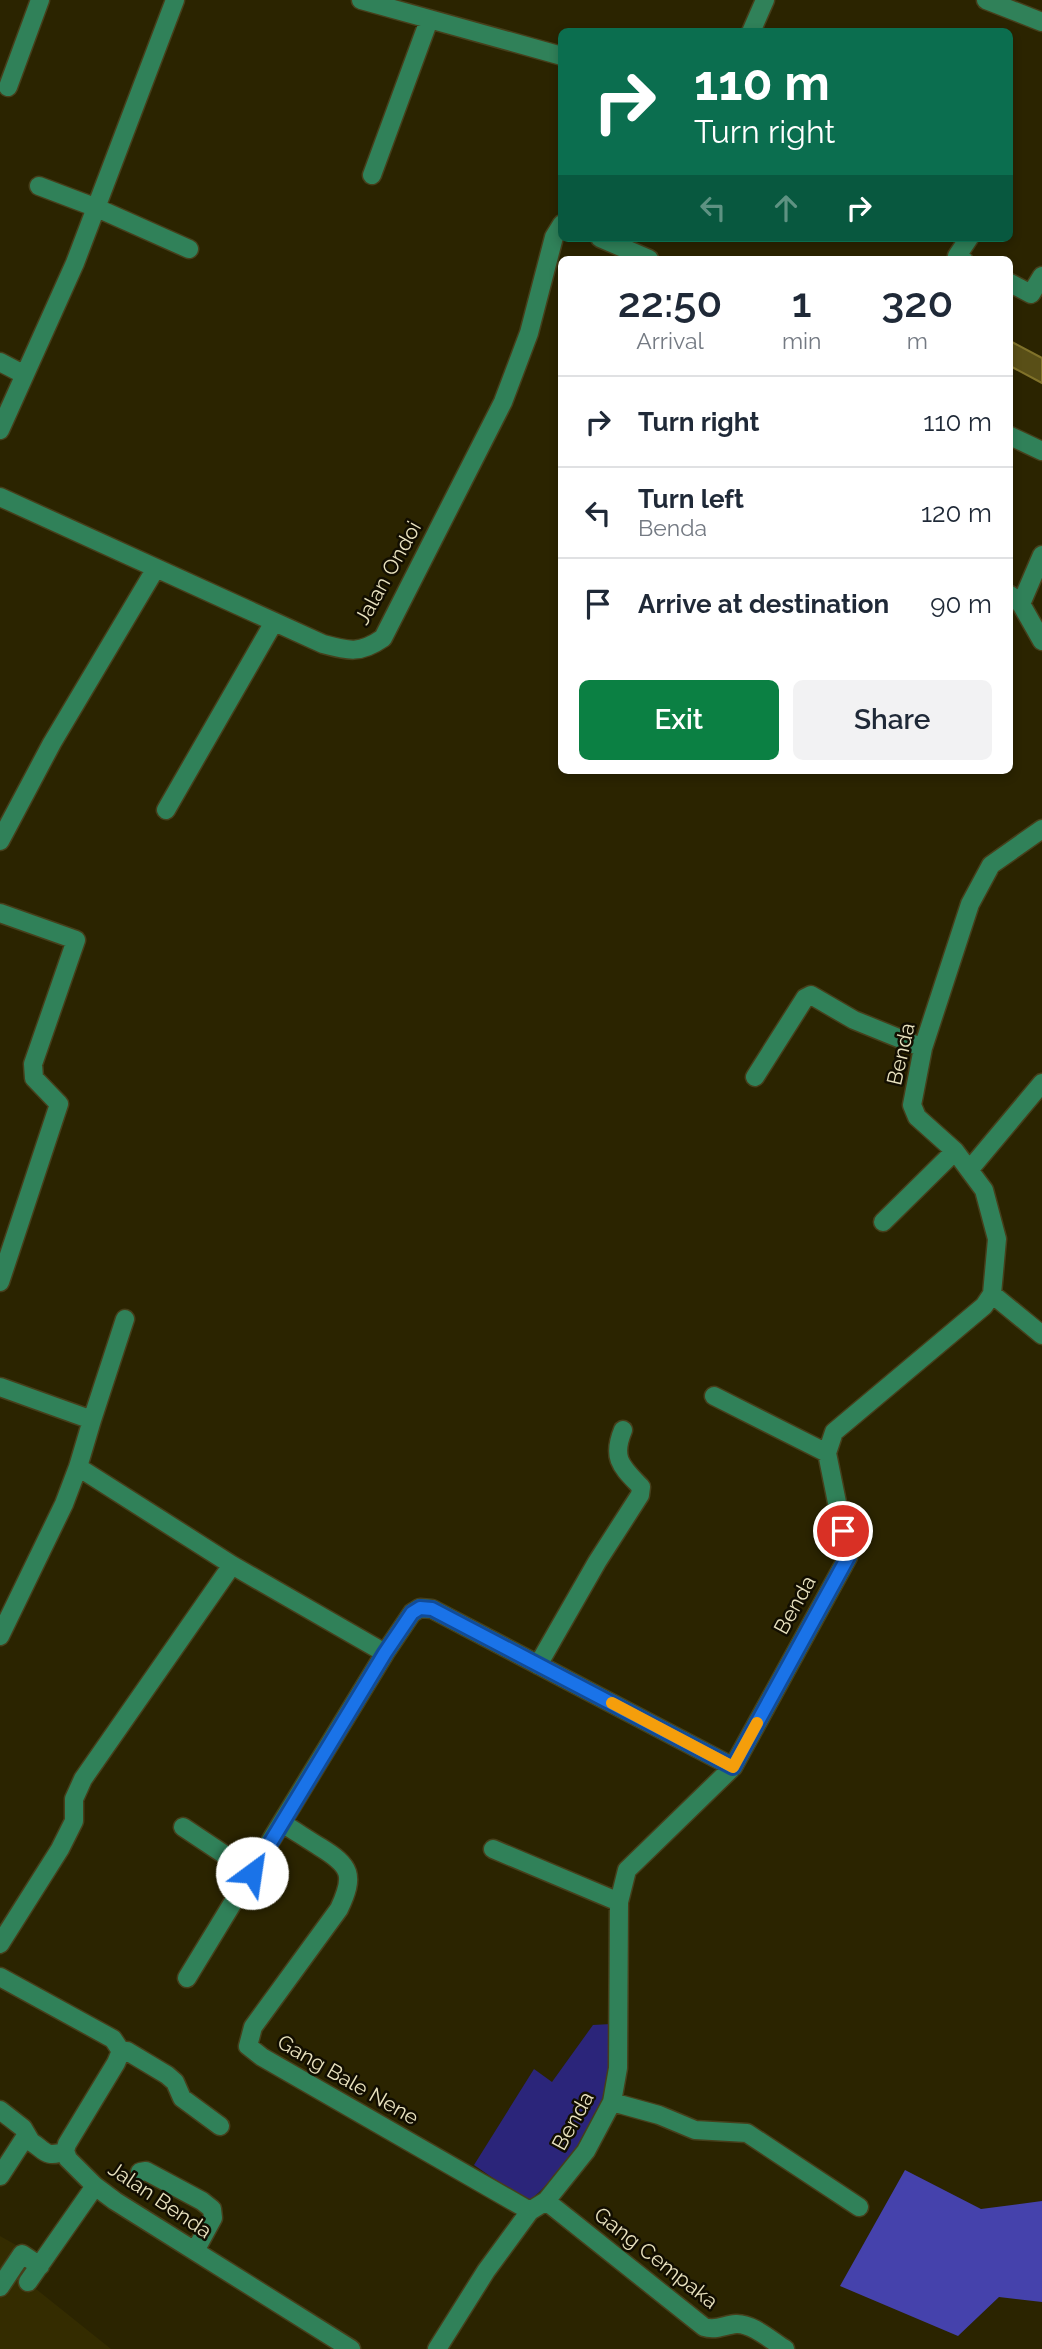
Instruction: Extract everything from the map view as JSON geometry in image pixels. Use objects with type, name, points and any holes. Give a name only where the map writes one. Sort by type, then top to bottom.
[{"type":"street","points":[[8,87],[40,0]]},
{"type":"street","points":[[0,430],[75,263],[176,0]]},
{"type":"street","points":[[361,0],[406,7],[429,20],[558,55]]},
{"type":"street","points":[[753,28],[765,0]]},
{"type":"street","points":[[986,0],[1042,22]]},
{"type":"street","points":[[372,174],[429,20]]},
{"type":"street","points":[[39,186],[97,208],[189,249]]},
{"type":"street","name":"Jalan Ondoi","points":[[0,497],[323,643],[344,649],[368,649],[383,638],[503,402],[529,333],[558,230]]},
{"type":"street","points":[[614,242],[643,256]]},
{"type":"street","points":[[1013,285],[1031,294],[1042,276]]},
{"type":"street","points":[[0,362],[23,374]]},
{"type":"street","points":[[1013,437],[1042,451]]},
{"type":"street","points":[[1042,555],[1013,599],[1042,641]]},
{"type":"street","points":[[0,841],[52,743],[156,568]]},
{"type":"street","points":[[166,810],[274,622]]},
{"type":"street","name":"Benda","points":[[992,1294],[997,1239],[984,1190],[955,1151],[917,1117],[912,1105],[923,1048],[970,904],[991,865],[1042,829]]},
{"type":"street","points":[[0,913],[76,940],[33,1064],[34,1078],[59,1104],[0,1282]]},
{"type":"street","points":[[755,1077],[805,998],[811,995],[854,1020],[923,1048]]},
{"type":"street","points":[[970,1169],[1042,1083]]},
{"type":"street","points":[[883,1222],[955,1151]]},
{"type":"street","points":[[714,1395],[827,1453],[834,1432],[984,1306],[992,1294],[1042,1335]]},
{"type":"street","points":[[0,1636],[64,1504],[125,1319]]},
{"type":"street","points":[[0,1387],[92,1420]]},
{"type":"street","points":[[538,1665],[640,1494],[640,1487],[617,1457],[618,1442],[623,1430]]},
{"type":"street","name":"Benda","points":[[437,2349],[486,2271],[530,2211],[546,2201],[586,2151],[612,2102],[618,2068],[619,1902],[627,1870],[733,1767],[848,1557],[827,1453]]},
{"type":"street","points":[[78,1467],[232,1565],[385,1653]]},
{"type":"street","points":[[0,1944],[60,1849],[74,1821],[74,1799],[83,1779],[232,1565]]},
{"type":"street","points":[[187,1978],[385,1653],[412,1613],[420,1608],[432,1609],[733,1767]]},
{"type":"street","name":"Gang Bale Nene","points":[[282,1823],[342,1861],[348,1877],[347,1891],[339,1909],[254,2027],[248,2046],[262,2057],[530,2211]]},
{"type":"street","points":[[183,1827],[252,1873]]},
{"type":"street","points":[[493,1849],[619,1902]]},
{"type":"street","points":[[0,1977],[113,2039],[121,2051]]},
{"type":"street","points":[[121,2051],[127,2051],[167,2075],[175,2082],[182,2098],[220,2126]]},
{"type":"street","points":[[0,2110],[23,2128],[30,2140],[47,2154],[56,2155],[65,2151],[71,2135],[121,2051]]},
{"type":"street","points":[[612,2102],[659,2115],[695,2130],[747,2133],[859,2207]]},
{"type":"street","points":[[0,2176],[24,2139],[30,2140]]},
{"type":"street","name":"Jalan Benda","points":[[65,2151],[68,2159],[94,2186],[351,2349]]},
{"type":"street","points":[[140,2172],[146,2171],[212,2209],[213,2218],[195,2251]]},
{"type":"street","points":[[29,2282],[94,2186]]},
{"type":"street","name":"Gang Cempaka","points":[[546,2201],[704,2327],[713,2330],[736,2324],[746,2325],[785,2349]]},
{"type":"street","points":[[0,2287],[22,2254],[40,2266]]},
{"type":"shaded area","points":[[611,2024],[612,2069],[605,2100],[588,2133],[554,2178],[528,2202],[474,2165],[534,2069],[552,2082],[593,2025]]},
{"type":"shaded area","points":[[905,2170],[981,2209],[1042,2201],[1042,2302],[999,2297],[958,2336],[840,2286]]},
{"type":"shaded area","points":[[0,2236],[16,2245],[6,2265],[111,2349],[0,2349]]},
{"type":"building","points":[[1013,343],[1042,358],[1042,383],[1013,368]]},
{"type":"slow traffic","points":[[612,1703],[733,1767],[757,1723]]},
{"type":"route","points":[[252,1873],[385,1653],[412,1613],[420,1608],[432,1609],[733,1767],[848,1557],[843,1531]]}]
